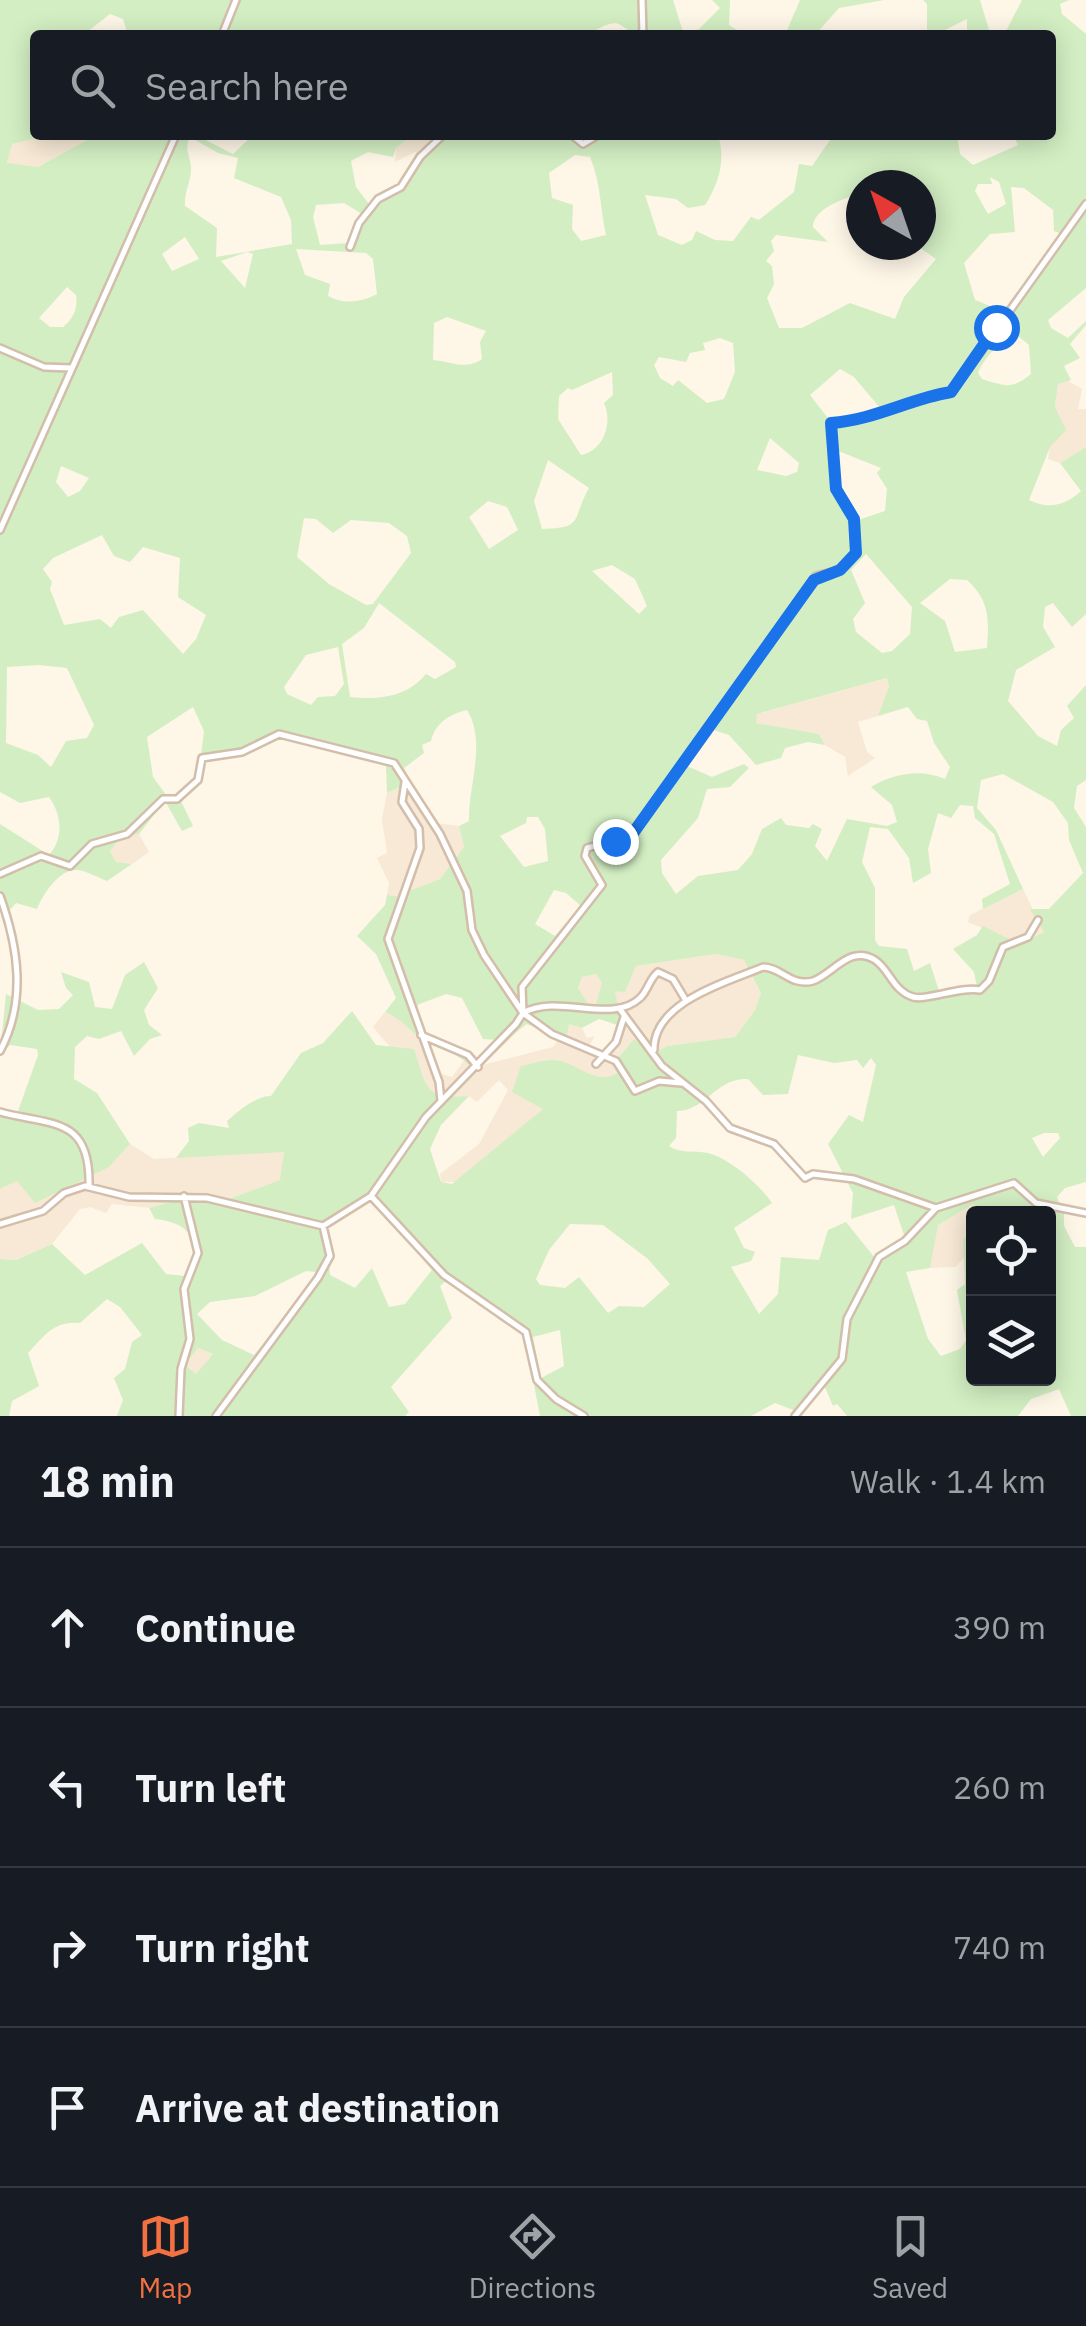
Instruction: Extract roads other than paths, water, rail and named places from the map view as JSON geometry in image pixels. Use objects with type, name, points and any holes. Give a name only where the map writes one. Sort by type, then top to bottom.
[{"type":"street","points":[[224,30],[236,0]]},
{"type":"street","points":[[642,0],[643,30]]},
{"type":"street","points":[[0,530],[174,140]]},
{"type":"street","points":[[350,247],[359,223],[378,199],[402,187],[420,157],[437,140]]},
{"type":"street","points":[[523,1012],[522,987],[602,885],[602,878],[585,856],[587,848],[631,836],[814,580],[840,570],[856,553],[854,519],[836,489],[831,423],[854,422],[882,410],[951,392],[1086,204]]},
{"type":"street","points":[[0,348],[44,367],[71,368]]},
{"type":"street","points":[[0,874],[41,856],[70,866],[92,844],[127,834],[164,799],[176,800],[198,780],[205,755],[242,752],[274,734],[348,748],[394,763],[440,834],[466,891],[472,930],[484,955],[523,1012],[536,1025],[616,1061],[634,1091],[658,1081],[681,1083]]},
{"type":"street","points":[[405,782],[402,802],[419,829],[420,848],[388,938],[439,1082],[440,1101]]},
{"type":"street","points":[[0,896],[20,960],[13,1019],[0,1051]]},
{"type":"street","points":[[654,1050],[658,1028],[686,1000],[763,967],[793,982],[810,982],[841,961],[859,956],[876,961],[891,983],[914,998],[929,998],[945,990],[980,990],[990,982],[1003,947],[1028,936],[1038,920]]},
{"type":"street","points":[[0,1224],[44,1212],[64,1194],[89,1187],[130,1197],[207,1198],[323,1226],[371,1196],[440,1101],[478,1067],[523,1012],[534,1006],[582,1004],[593,1010],[619,1008],[638,1001],[658,972],[673,980],[686,1000]]},
{"type":"street","points":[[619,1008],[654,1050],[658,1061],[706,1100],[730,1128],[760,1136],[784,1152],[805,1178],[813,1174],[854,1179],[936,1208]]},
{"type":"street","points":[[596,1064],[616,1042],[624,1017]]},
{"type":"street","points":[[420,1035],[468,1056],[478,1067]]},
{"type":"street","points":[[0,1112],[61,1124],[74,1132],[88,1163],[89,1187]]},
{"type":"street","points":[[797,1416],[842,1359],[846,1319],[879,1257],[905,1241],[936,1208],[1014,1183],[1036,1202],[1086,1213]]},
{"type":"street","points":[[179,1416],[181,1370],[190,1339],[184,1290],[198,1254],[184,1196]]},
{"type":"street","points":[[371,1196],[444,1275],[526,1332],[537,1380],[556,1399],[584,1416]]},
{"type":"street","points":[[216,1416],[318,1278],[330,1256],[323,1226]]}]
